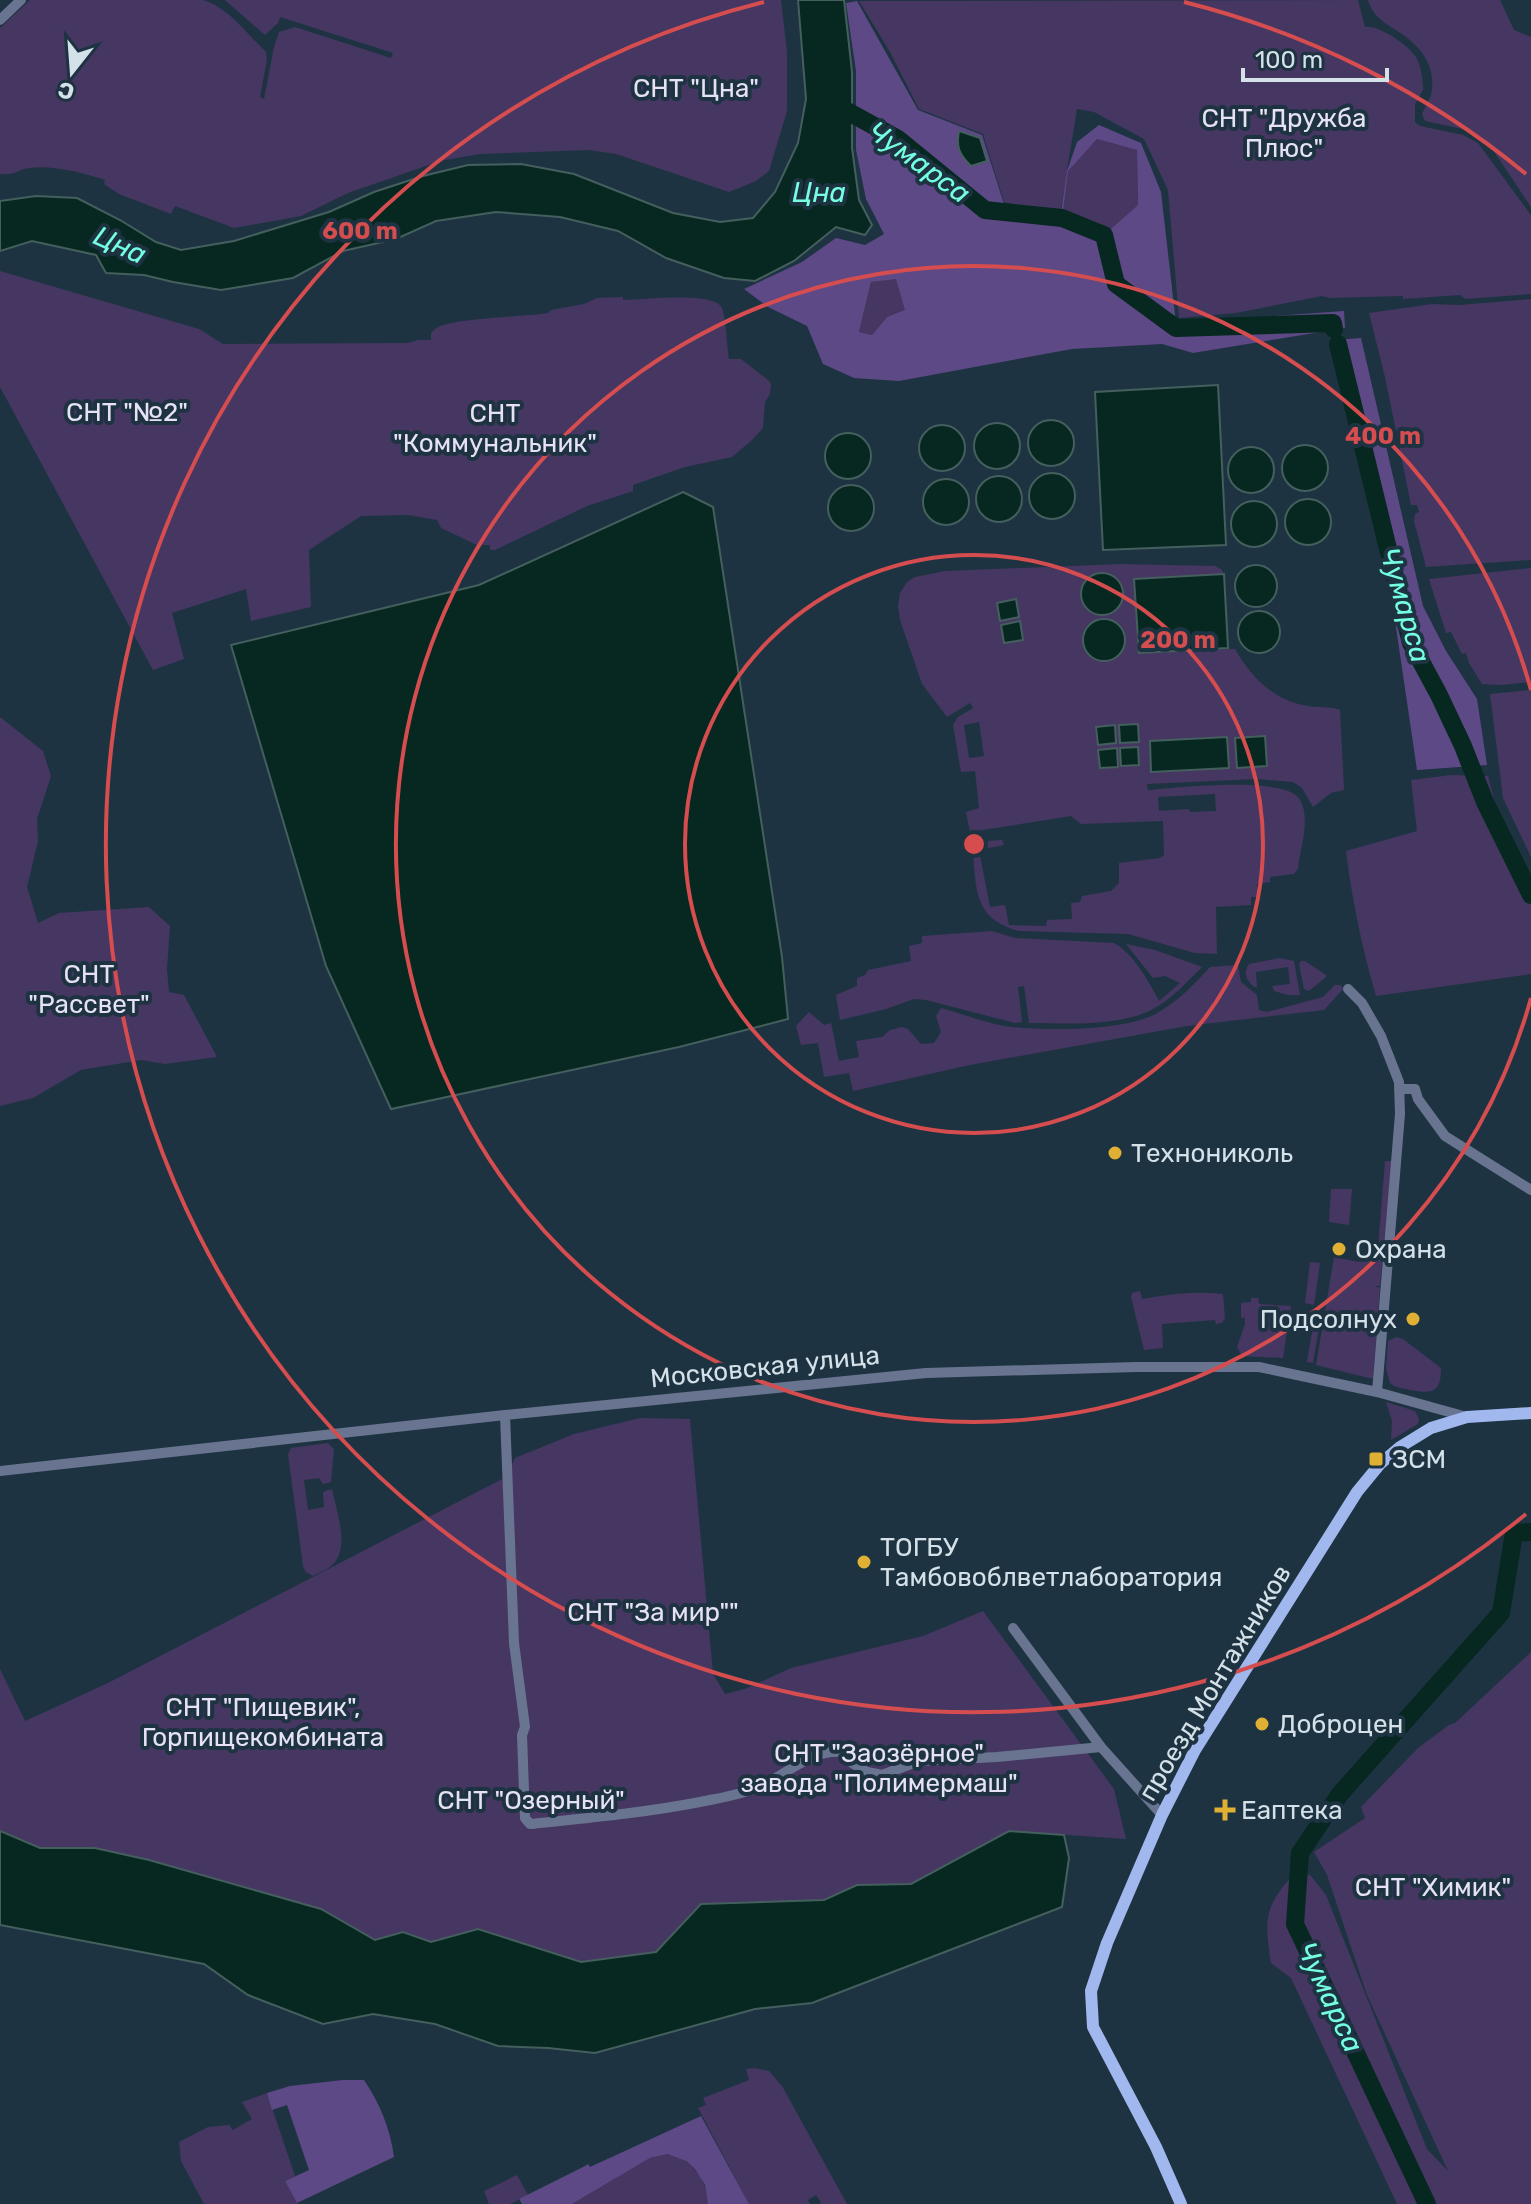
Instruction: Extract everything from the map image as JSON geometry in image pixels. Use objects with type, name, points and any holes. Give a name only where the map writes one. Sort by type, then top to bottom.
[{"type":"main road","name":"Московская улица","points":[[1467,1417],[1531,1413]]},
{"type":"main road","name":"проезд Монтажников","points":[[1181,2204],[1156,2147],[1093,2027],[1091,1991],[1107,1943],[1162,1815],[1195,1750],[1357,1492],[1380,1464],[1419,1434],[1467,1417]]},
{"type":"street","points":[[0,20],[21,0]]},
{"type":"street","points":[[1348,989],[1362,1003],[1381,1036],[1399,1082],[1400,1114],[1377,1392]]},
{"type":"street","points":[[1399,1089],[1415,1089],[1418,1099],[1445,1136],[1531,1190]]},
{"type":"street","name":"Московская улица","points":[[0,1471],[505,1415],[926,1373],[1122,1367],[1259,1367],[1377,1392],[1467,1417]]},
{"type":"street","points":[[505,1415],[514,1643],[525,1727],[522,1735],[525,1818],[530,1824],[654,1811],[726,1797],[758,1788],[828,1751],[842,1752],[849,1761],[867,1772],[882,1775],[919,1761],[1101,1747]]},
{"type":"street","points":[[1013,1628],[1101,1747],[1162,1815]]},
{"type":"green space","name":"СНТ \"Цна\"","points":[[30,0],[203,0],[229,15],[266,52],[260,97],[264,99],[279,32],[295,27],[391,58],[393,53],[280,17],[265,35],[225,0],[781,0],[787,52],[787,111],[769,171],[756,181],[729,192],[616,154],[589,150],[480,154],[440,161],[348,193],[301,216],[234,228],[175,206],[171,214],[119,194],[104,184],[105,180],[78,172],[39,167],[0,174],[0,28]]},
{"type":"green space","name":"СНТ \"Дружба Плюс\"","points":[[1358,0],[1365,27],[1378,29],[1393,37],[1407,47],[1418,61],[1423,90],[1415,104],[1415,122],[1420,126],[1463,135],[1478,143],[1531,215],[1531,294],[1465,299],[1460,295],[1403,299],[1403,296],[1322,296],[1236,313],[1179,318],[1168,190],[1144,139],[1094,112],[1077,109],[1067,170],[1097,139],[1137,150],[1138,206],[1104,235],[1062,218],[1065,185],[1059,217],[1004,202],[983,134],[919,109],[859,1]]},
{"type":"green space","points":[[1368,0],[1500,0],[1514,30],[1531,37],[1531,207],[1489,144],[1463,129],[1425,121],[1422,114],[1432,90],[1428,64],[1413,43],[1376,15]]},
{"type":"green space","name":"СНТ \"Коммунальник\"","points":[[0,271],[199,329],[223,344],[408,343],[431,340],[432,332],[443,325],[548,313],[597,298],[706,300],[722,308],[729,359],[741,359],[768,380],[771,384],[770,394],[765,402],[763,428],[732,457],[685,467],[633,485],[633,491],[587,506],[495,550],[490,550],[490,545],[477,545],[441,528],[437,520],[408,515],[361,516],[309,550],[311,607],[251,621],[246,589],[172,613],[184,659],[153,670],[0,387]]},
{"type":"green space","points":[[896,278],[906,311],[887,317],[872,335],[859,332],[871,282]]},
{"type":"green space","points":[[1531,299],[1531,560],[1426,567],[1414,521],[1415,514],[1419,512],[1417,505],[1411,505],[1369,313],[1432,304]]},
{"type":"green space","points":[[1120,564],[1215,566],[1224,574],[1135,579],[1139,652],[1235,649],[1256,678],[1284,699],[1340,710],[1344,790],[1331,793],[1313,807],[1302,788],[1293,782],[1257,779],[1147,784],[1148,790],[1254,785],[1291,792],[1300,800],[1305,825],[1298,869],[1294,874],[1270,877],[1270,882],[1257,884],[1258,897],[1251,897],[1251,905],[1216,907],[1217,954],[1195,953],[1128,934],[1019,931],[992,918],[984,908],[976,885],[972,842],[1002,840],[1004,845],[979,850],[990,907],[1005,905],[1009,925],[1046,926],[1047,920],[1072,919],[1071,903],[1080,902],[1082,896],[1111,891],[1119,883],[1119,863],[1164,855],[1163,821],[1081,824],[1071,816],[970,832],[966,812],[979,808],[975,771],[961,772],[953,725],[958,717],[973,708],[970,703],[947,717],[922,684],[898,606],[900,593],[907,582],[915,577],[945,571]],"holes":[[[979,722],[984,756],[969,758],[964,725]],[[1215,794],[1216,811],[1159,811],[1158,797]]]},
{"type":"green space","points":[[1531,568],[1531,682],[1482,684],[1466,653],[1462,654],[1451,632],[1446,633],[1429,579]]},
{"type":"green space","points":[[1531,690],[1531,857],[1503,798],[1490,694]]},
{"type":"green space","name":"СНТ \"Рассвет\"","points":[[0,717],[43,751],[51,776],[37,819],[38,841],[27,887],[38,923],[59,913],[149,907],[170,926],[169,992],[184,995],[217,1057],[165,1064],[141,1060],[81,1070],[33,1098],[0,1106]]},
{"type":"green space","points":[[1452,775],[1488,776],[1500,823],[1531,885],[1531,974],[1376,996],[1358,924],[1346,851],[1417,831],[1411,780]]},
{"type":"green space","points":[[992,931],[1015,938],[1114,943],[1134,961],[1159,1001],[1180,983],[1165,976],[1153,978],[1126,944],[1155,950],[1202,967],[1160,1005],[1130,1018],[1114,1021],[1029,1023],[1024,986],[1018,987],[1022,1022],[1015,1023],[914,999],[840,1020],[836,995],[857,986],[857,978],[868,970],[911,961],[909,946],[922,943],[922,936]]},
{"type":"green space","points":[[1280,958],[1294,961],[1300,995],[1274,991],[1272,986],[1290,984],[1288,967],[1256,972],[1257,987],[1247,979],[1249,964]]},
{"type":"green space","points":[[1301,961],[1326,975],[1309,991],[1304,989]]},
{"type":"green space","points":[[1238,965],[1241,982],[1257,995],[1259,1010],[1267,1012],[1323,997],[1335,985],[1341,985],[1343,989],[1324,1010],[1187,1026],[970,1065],[853,1091],[849,1073],[824,1077],[818,1043],[801,1045],[796,1026],[809,1012],[824,1025],[831,1023],[839,1061],[859,1057],[856,1041],[882,1037],[890,1030],[902,1027],[908,1029],[921,1044],[934,1043],[941,1032],[936,1016],[941,1008],[1013,1027],[1067,1029],[1109,1026],[1159,1012],[1173,1003],[1210,967]]},
{"type":"green space","points":[[1385,1161],[1392,1161],[1380,1286],[1374,1286],[1380,1288],[1373,1379],[1316,1365],[1324,1317],[1344,1322],[1346,1314],[1325,1311],[1334,1257],[1359,1262],[1360,1259],[1377,1261]]},
{"type":"green space","points":[[1331,1189],[1352,1189],[1349,1225],[1329,1222]]},
{"type":"green space","points":[[1310,1262],[1320,1263],[1314,1305],[1305,1303]]},
{"type":"green space","points":[[1140,1291],[1142,1299],[1182,1294],[1223,1294],[1225,1319],[1216,1324],[1215,1320],[1162,1324],[1163,1348],[1144,1350],[1131,1297],[1132,1293]]},
{"type":"green space","points":[[1251,1298],[1258,1298],[1259,1304],[1291,1306],[1283,1358],[1242,1356],[1237,1347],[1245,1324],[1245,1318],[1241,1318],[1241,1303],[1251,1302]]},
{"type":"green space","points":[[1315,1315],[1321,1316],[1313,1363],[1307,1362]]},
{"type":"green space","points":[[1396,1337],[1441,1368],[1439,1383],[1434,1390],[1418,1391],[1390,1383],[1386,1369],[1388,1341]]},
{"type":"green space","points":[[1386,1402],[1415,1411],[1418,1424],[1391,1440],[1392,1421]]},
{"type":"green space","points":[[640,1418],[690,1419],[713,1674],[725,1694],[745,1689],[791,1668],[923,1636],[983,1611],[1114,1789],[1126,1839],[1010,1831],[911,1884],[857,1885],[824,1900],[701,1904],[656,1952],[581,1962],[478,1929],[431,1942],[403,1932],[375,1940],[321,1909],[149,1860],[95,1848],[40,1848],[0,1831],[0,1669],[25,1721],[108,1683],[506,1477],[515,1458],[574,1434]]},
{"type":"green space","points":[[328,1443],[334,1449],[331,1482],[323,1484],[319,1478],[304,1480],[308,1510],[324,1507],[323,1493],[332,1489],[341,1546],[333,1564],[313,1576],[303,1566],[288,1454],[291,1448]]},
{"type":"green space","name":"СНТ \"Химик\"","points":[[1531,1652],[1531,2204],[1397,2204],[1291,1978],[1271,1963],[1267,1935],[1269,1913],[1278,1894],[1296,1872],[1310,1875],[1326,1895],[1427,2149],[1448,2171],[1367,1995],[1327,1875],[1314,1852],[1365,1818],[1361,1807],[1418,1748],[1455,1723]]},
{"type":"green space","points":[[746,2069],[769,2071],[782,2086],[847,2204],[819,2204],[821,2202],[816,2195],[808,2200],[810,2204],[749,2204],[698,2108],[706,2105],[703,2098],[749,2080]]},
{"type":"green space","points":[[267,2093],[295,2176],[285,2181],[298,2204],[204,2204],[181,2161],[179,2142],[208,2127],[229,2125],[233,2130],[252,2119],[242,2102]]},
{"type":"green space","points":[[668,2154],[684,2160],[697,2172],[705,2187],[708,2204],[572,2204],[650,2158]]},
{"type":"green space","points":[[517,2175],[528,2195],[510,2204],[489,2204],[484,2191]]},
{"type":"shaded area","points":[[857,1],[918,110],[982,135],[1004,204],[1060,218],[1067,171],[1077,142],[1099,125],[1141,143],[1161,192],[1176,323],[1344,311],[1345,328],[1193,353],[1162,344],[1072,349],[899,381],[854,378],[823,364],[807,326],[768,307],[744,289],[802,262],[836,238],[865,245],[884,234],[866,199],[856,150],[856,71],[846,3]],"holes":[[[1097,139],[1137,150],[1138,205],[1104,235],[1062,219],[1068,171]],[[896,279],[905,310],[887,317],[872,335],[859,332],[871,282]]]},
{"type":"shaded area","points":[[1361,338],[1423,606],[1446,651],[1477,699],[1487,765],[1417,770],[1388,573],[1334,340]]},
{"type":"shaded area","points":[[364,2080],[384,2117],[394,2157],[297,2203],[285,2181],[309,2170],[287,2105],[272,2110],[267,2093],[290,2086]]},
{"type":"shaded area","points":[[701,2116],[749,2204],[708,2204],[705,2185],[695,2169],[686,2161],[668,2154],[650,2158],[572,2204],[522,2204],[519,2199],[588,2164],[590,2167]]},
{"type":"water","name":"Цна","points":[[798,0],[844,0],[852,72],[852,148],[859,200],[872,225],[865,235],[836,227],[794,261],[755,281],[724,278],[666,258],[618,231],[560,217],[496,212],[436,221],[396,239],[343,251],[293,278],[221,290],[144,275],[106,273],[96,255],[32,241],[0,251],[0,201],[36,196],[77,198],[156,242],[181,250],[234,241],[329,212],[374,192],[423,176],[468,165],[521,164],[574,174],[673,213],[720,222],[753,218],[775,192],[798,143],[806,99]]},
{"type":"water","points":[[959,131],[980,138],[987,161],[971,166],[967,162],[958,146]]},
{"type":"water","points":[[1218,385],[1226,545],[1103,550],[1095,392]]},
{"type":"water","points":[[1051,420],[1067,427],[1074,443],[1067,459],[1051,466],[1035,459],[1028,443],[1035,427]]},
{"type":"water","points":[[997,423],[1013,430],[1020,446],[1013,462],[997,469],[981,462],[974,446],[981,430]]},
{"type":"water","points":[[942,425],[958,432],[965,448],[958,464],[942,471],[926,464],[919,448],[926,432]]},
{"type":"water","points":[[848,433],[864,440],[871,456],[864,472],[848,479],[832,472],[825,456],[832,440]]},
{"type":"water","points":[[1305,445],[1321,452],[1328,468],[1321,484],[1305,491],[1289,484],[1282,468],[1289,452]]},
{"type":"water","points":[[1251,447],[1267,454],[1274,470],[1267,486],[1251,493],[1235,486],[1228,470],[1235,454]]},
{"type":"water","points":[[1052,473],[1068,480],[1075,496],[1068,512],[1052,519],[1036,512],[1029,496],[1036,480]]},
{"type":"water","points":[[999,476],[1015,483],[1022,499],[1015,515],[999,522],[983,515],[976,499],[983,483]]},
{"type":"water","points":[[946,479],[962,486],[969,502],[962,518],[946,525],[930,518],[923,502],[930,486]]},
{"type":"water","points":[[851,485],[867,492],[874,508],[867,524],[851,531],[835,524],[828,508],[835,492]]},
{"type":"water","points":[[683,492],[713,507],[782,957],[788,1019],[679,1047],[391,1109],[326,966],[231,645],[479,585]]},
{"type":"water","points":[[1308,499],[1324,506],[1331,522],[1324,538],[1308,545],[1292,538],[1285,522],[1292,506]]},
{"type":"water","points":[[1254,501],[1270,508],[1277,524],[1270,540],[1254,547],[1238,540],[1231,524],[1238,508]]},
{"type":"water","points":[[1256,565],[1271,571],[1277,586],[1271,601],[1256,607],[1241,601],[1235,586],[1241,571]]},
{"type":"water","points":[[1102,573],[1117,579],[1123,594],[1117,609],[1102,615],[1087,609],[1081,594],[1087,579]]},
{"type":"water","points":[[1224,574],[1228,648],[1139,653],[1134,579]]},
{"type":"water","points":[[1016,599],[1019,617],[1000,621],[997,603]]},
{"type":"water","points":[[1259,611],[1274,617],[1280,632],[1274,647],[1259,653],[1244,647],[1238,632],[1244,617]]},
{"type":"water","points":[[1104,619],[1119,625],[1125,640],[1119,655],[1104,661],[1089,655],[1083,640],[1089,625]]},
{"type":"water","points":[[1020,621],[1023,640],[1004,643],[1001,625]]},
{"type":"water","points":[[1138,724],[1139,742],[1120,743],[1119,725]]},
{"type":"water","points":[[1115,725],[1116,743],[1098,745],[1096,727]]},
{"type":"water","points":[[1265,736],[1267,766],[1237,768],[1235,738]]},
{"type":"water","points":[[1227,737],[1229,768],[1151,772],[1150,741]]},
{"type":"water","points":[[1138,747],[1139,765],[1121,766],[1120,748]]},
{"type":"water","points":[[1117,748],[1118,767],[1100,768],[1098,750]]},
{"type":"water","points":[[0,1831],[40,1848],[95,1848],[149,1860],[321,1909],[375,1940],[403,1932],[431,1942],[478,1929],[581,1962],[656,1952],[701,1904],[824,1900],[857,1885],[911,1884],[1009,1831],[1064,1835],[1069,1858],[1062,1907],[812,2003],[755,2009],[595,2053],[498,2046],[435,2024],[373,2014],[323,2024],[248,1995],[204,1964],[0,1925]]},
{"type":"waterway","name":"Чумарса","points":[[834,104],[898,139],[985,210],[1062,218],[1104,235],[1116,284],[1176,328],[1333,323],[1334,329]]},
{"type":"waterway","name":"Чумарса","points":[[1338,344],[1411,643],[1439,695],[1485,802],[1531,895]]},
{"type":"waterway","name":"Чумарса","points":[[1427,2204],[1295,1924],[1300,1853],[1340,1794],[1501,1613],[1514,1533],[1531,1532]]},
{"type":"place","name":"Технониколь","points":[[1115,1153]]},
{"type":"place","name":"Охрана","points":[[1339,1249]]},
{"type":"place","name":"Подсолнух","points":[[1413,1319]]},
{"type":"place","name":"ЗСМ","points":[[1376,1459]]},
{"type":"place","name":"ТОГБУ Тамбовоблветлаборатория","points":[[864,1562]]},
{"type":"place","name":"Доброцен","points":[[1262,1724]]},
{"type":"place","name":"Еаптека","points":[[1225,1810]]},
{"type":"park label","name":"СНТ \"№2\"","points":[[127,412]]},
{"type":"park label","name":"СНТ \"За мир\"\"","points":[[653,1612]]},
{"type":"park label","name":"СНТ \"Пищевик\", Горпищекомбината","points":[[263,1722]]},
{"type":"park label","name":"СНТ \"Заозёрное\" завода \"Полимермаш\"","points":[[879,1768]]},
{"type":"park label","name":"СНТ \"Озерный\"","points":[[531,1800]]}]
